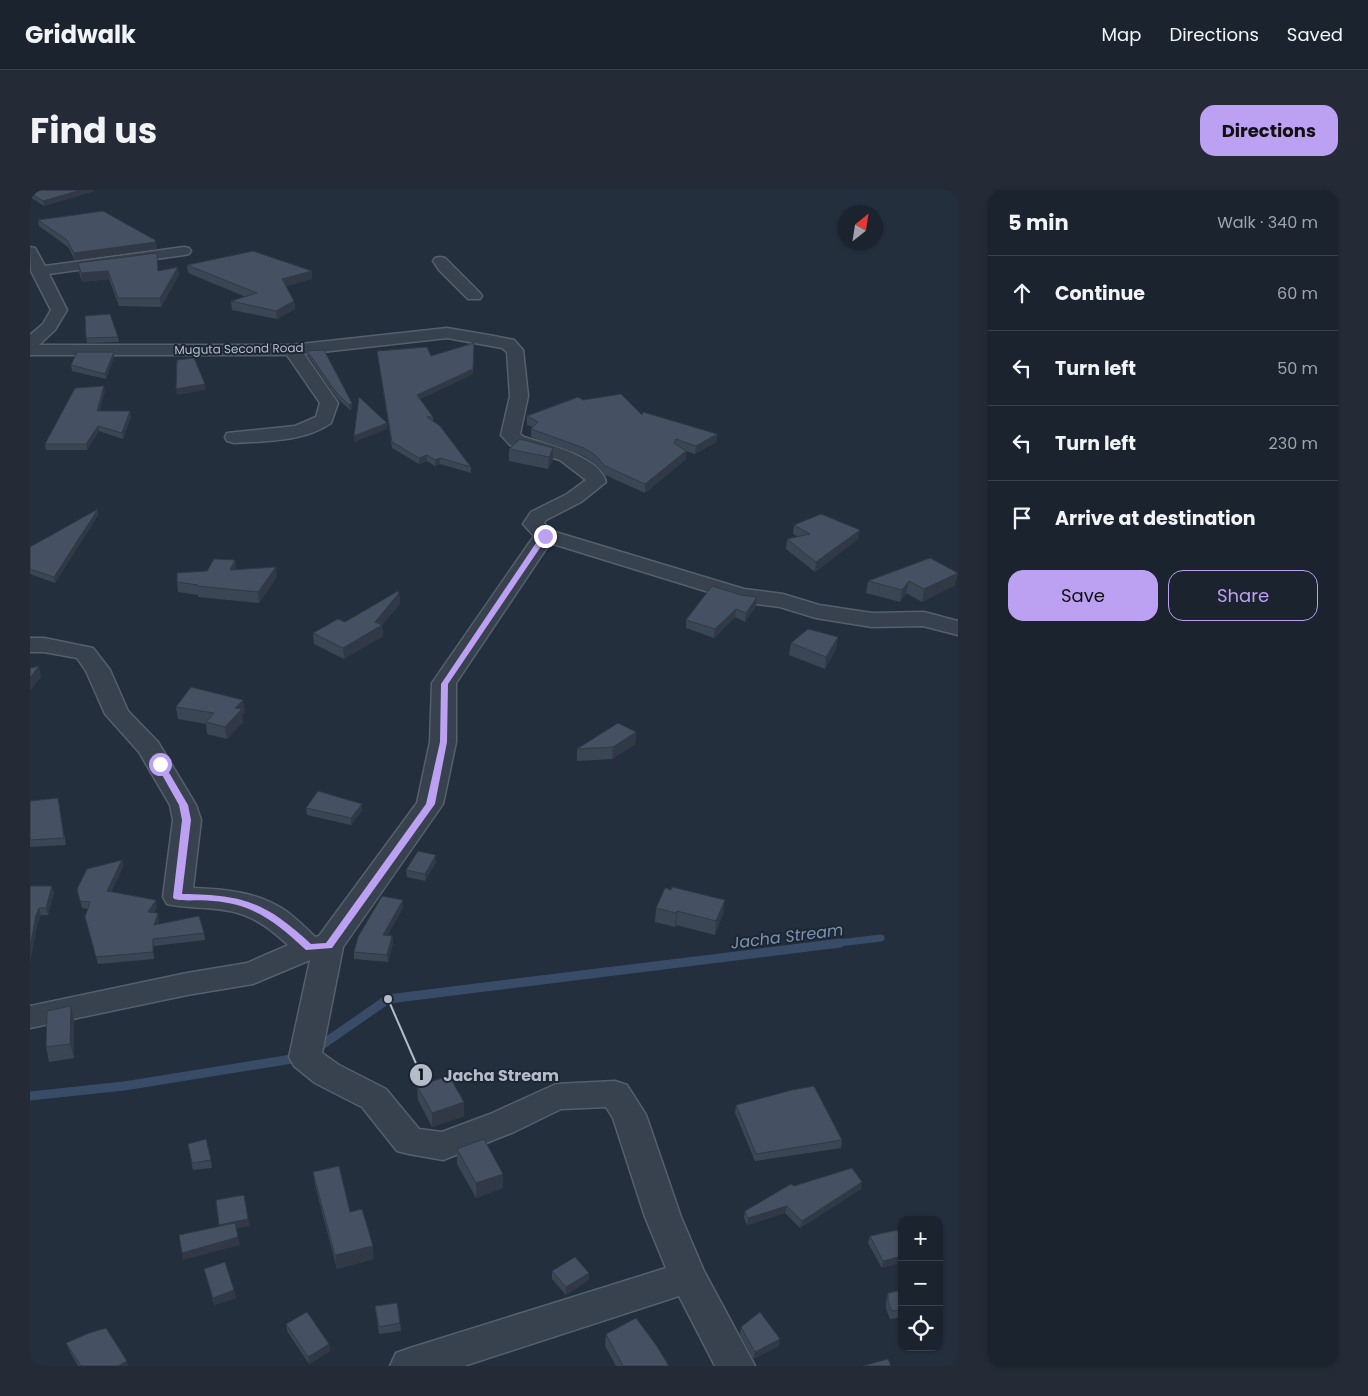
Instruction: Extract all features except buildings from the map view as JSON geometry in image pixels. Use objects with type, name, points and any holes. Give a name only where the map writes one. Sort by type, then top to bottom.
[{"type":"street","points":[[30,251],[59,310],[49,326],[30,344]]},
{"type":"street","points":[[39,271],[184,251]]},
{"type":"street","points":[[440,261],[474,296]]},
{"type":"street","name":"Muguta Second Road","points":[[30,350],[292,350],[447,333],[508,344],[515,350],[519,396],[510,435],[517,441],[567,456],[595,477],[596,482],[574,498],[538,516],[533,524],[545,536]]},
{"type":"street","points":[[234,437],[302,430],[316,426],[325,419],[329,403],[309,374],[306,365],[292,350]]},
{"type":"street","points":[[735,1366],[688,1277],[663,1217],[630,1115],[615,1094],[556,1096],[502,1123],[443,1146],[409,1141],[374,1098],[327,1074],[305,1057],[319,947],[430,804],[444,742],[444,684],[545,536],[741,595],[783,601],[816,611],[872,620],[924,619],[958,628]]},
{"type":"street","points":[[30,645],[85,653],[98,670],[117,714],[149,747],[160,764],[183,805],[187,820],[177,897],[212,898],[237,901],[254,906],[319,947]]},
{"type":"street","points":[[30,1017],[187,984],[253,973],[319,947]]},
{"type":"street","points":[[410,1366],[688,1277]]},
{"type":"waterway","name":"Jacha Stream","points":[[830,944],[881,938]]},
{"type":"waterway","name":"Jacha Stream","points":[[316,1049],[388,999],[840,943]]},
{"type":"waterway","name":"Jacha Stream","points":[[30,1096],[124,1086],[298,1058]]},
{"type":"place","name":"Jacha Stream","points":[[388,999]]},
{"type":"route","points":[[160,764],[183,805],[187,820],[177,897],[212,898],[237,901],[254,906],[283,924],[309,948],[328,946],[430,804],[444,742],[444,684],[545,536]]}]
